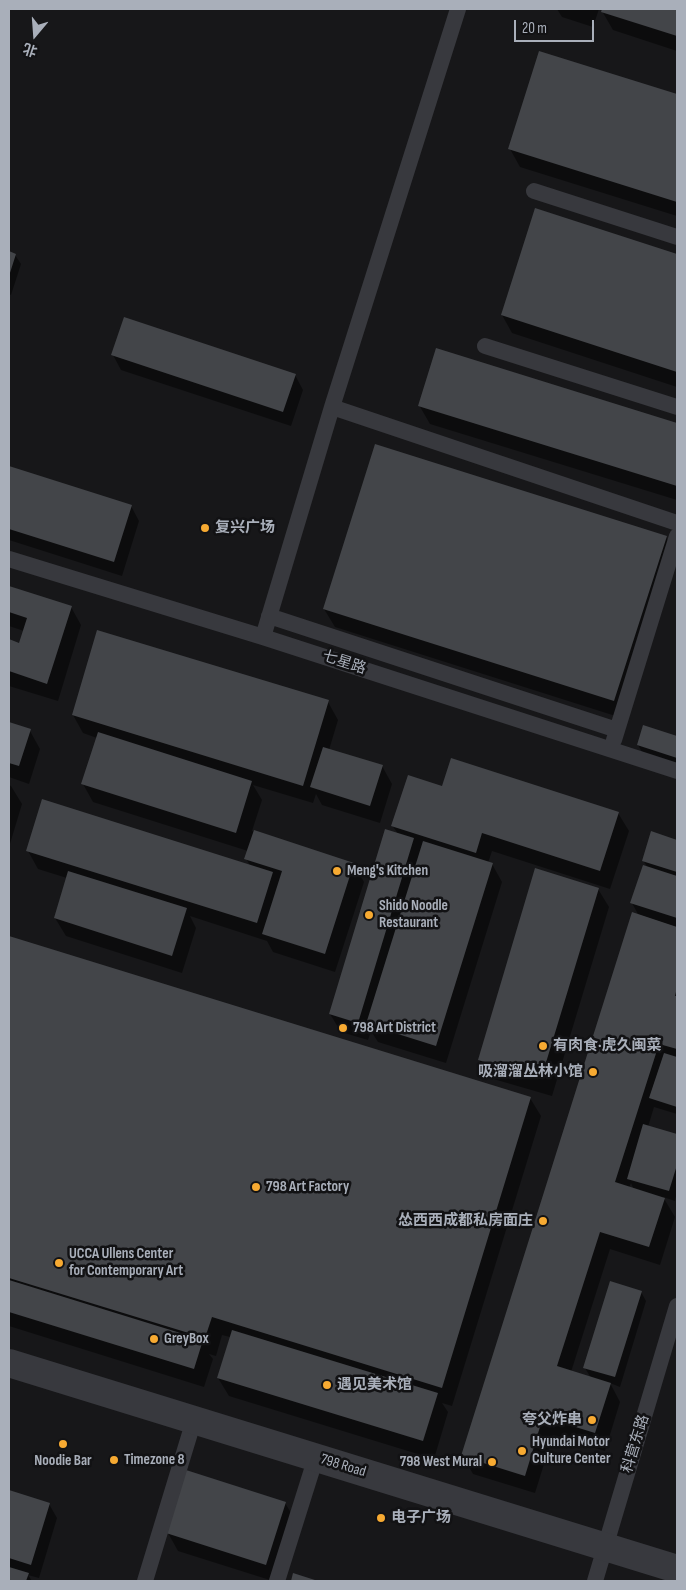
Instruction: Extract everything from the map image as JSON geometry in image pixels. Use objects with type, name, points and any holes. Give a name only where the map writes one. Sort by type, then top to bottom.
[{"type":"street","name":"798 Road","points":[[9,1363],[677,1569]]},
{"type":"lane","points":[[263,637],[332,407],[458,9]]},
{"type":"lane","points":[[534,192],[677,237]]},
{"type":"lane","points":[[485,346],[677,407]]},
{"type":"lane","points":[[332,407],[677,523]]},
{"type":"lane","points":[[611,750],[677,536]]},
{"type":"lane","name":"七星路","points":[[9,559],[263,637],[677,771]]},
{"type":"lane","points":[[269,616],[617,730]]},
{"type":"lane","name":"科营东路","points":[[595,1581],[677,1306]]},
{"type":"lane","points":[[145,1581],[194,1420]]},
{"type":"lane","points":[[277,1581],[316,1457]]},
{"type":"building","points":[[602,9],[677,9],[677,36],[601,12]]},
{"type":"building","points":[[539,51],[677,94],[677,202],[508,149]]},
{"type":"building","points":[[535,208],[677,254],[677,372],[501,315]]},
{"type":"building","points":[[9,251],[16,254],[9,276]]},
{"type":"building","points":[[124,317],[296,374],[283,412],[111,355]]},
{"type":"building","points":[[436,348],[677,423],[677,486],[418,406]]},
{"type":"building","points":[[375,444],[667,536],[614,701],[323,609]]},
{"type":"building","points":[[9,466],[132,505],[114,562],[9,529]]},
{"type":"building","points":[[9,586],[72,606],[47,684],[9,671],[9,639],[19,643],[27,618],[9,612]]},
{"type":"building","points":[[97,630],[329,700],[303,786],[72,715]]},
{"type":"building","points":[[9,722],[31,729],[19,766],[9,763]]},
{"type":"building","points":[[643,725],[677,736],[677,758],[637,745]]},
{"type":"building","points":[[98,732],[252,781],[236,833],[81,784]]},
{"type":"building","points":[[323,747],[383,765],[370,806],[310,787]]},
{"type":"building","points":[[451,758],[619,812],[600,871],[482,833],[476,853],[391,826],[408,775],[442,786]]},
{"type":"building","points":[[42,799],[273,872],[257,923],[26,851]]},
{"type":"building","points":[[385,829],[414,838],[358,1023],[329,1014]]},
{"type":"building","points":[[254,830],[354,863],[325,954],[262,934],[282,871],[244,859]]},
{"type":"building","points":[[651,831],[677,840],[677,872],[642,861]]},
{"type":"building","points":[[423,841],[493,863],[436,1046],[366,1024]]},
{"type":"building","points":[[643,865],[677,876],[677,918],[630,903]]},
{"type":"building","points":[[535,868],[599,888],[541,1079],[478,1060]]},
{"type":"building","points":[[68,871],[187,908],[172,956],[54,918]]},
{"type":"building","points":[[632,912],[677,927],[677,988],[675,996],[677,996],[677,1049],[659,1044],[615,1182],[665,1198],[649,1247],[600,1232],[557,1366],[611,1383],[595,1433],[543,1417],[525,1476],[461,1456]]},
{"type":"building","name":"798 Art Factory","points":[[9,936],[531,1097],[442,1388],[212,1317],[205,1338],[9,1278]]},
{"type":"building","points":[[664,1053],[677,1057],[677,1107],[649,1098]]},
{"type":"building","points":[[643,1124],[677,1134],[677,1165],[669,1191],[627,1179]]},
{"type":"building","points":[[9,1280],[203,1340],[194,1369],[9,1312]]},
{"type":"building","points":[[610,1281],[642,1291],[615,1377],[583,1368]]},
{"type":"building","name":"遇见美术馆","points":[[232,1330],[438,1393],[423,1441],[217,1378]]},
{"type":"building","points":[[186,1470],[286,1502],[266,1565],[166,1533]]},
{"type":"building","points":[[9,1490],[50,1503],[31,1565],[9,1558]]},
{"type":"building","points":[[9,1567],[29,1573],[26,1581],[9,1581]]},
{"type":"building","points":[[293,1573],[318,1581],[291,1581]]},
{"type":"place","name":"复兴广场","points":[[205,528]]},
{"type":"place","name":"Meng's Kitchen","points":[[337,871]]},
{"type":"place","name":"Shido Noodle Restaurant","points":[[369,915]]},
{"type":"place","name":"798 Art District","points":[[343,1028]]},
{"type":"place","name":"有肉食·虎久闽菜","points":[[543,1046]]},
{"type":"place","name":"吸溜溜丛林小馆","points":[[593,1072]]},
{"type":"place","name":"798 Art Factory","points":[[256,1187]]},
{"type":"place","name":"怂西西成都私房面庄","points":[[543,1221]]},
{"type":"place","name":"UCCA Ullens Center for Contemporary Art","points":[[59,1263]]},
{"type":"place","name":"GreyBox","points":[[154,1339]]},
{"type":"place","name":"遇见美术馆","points":[[327,1385]]},
{"type":"place","name":"夸父炸串","points":[[592,1420]]},
{"type":"place","name":"Noodie Bar","points":[[63,1444]]},
{"type":"place","name":"Hyundai Motor Culture Center","points":[[522,1451]]},
{"type":"place","name":"Timezone 8","points":[[114,1460]]},
{"type":"place","name":"798 West Mural","points":[[492,1462]]},
{"type":"place","name":"电子广场","points":[[381,1518]]}]
